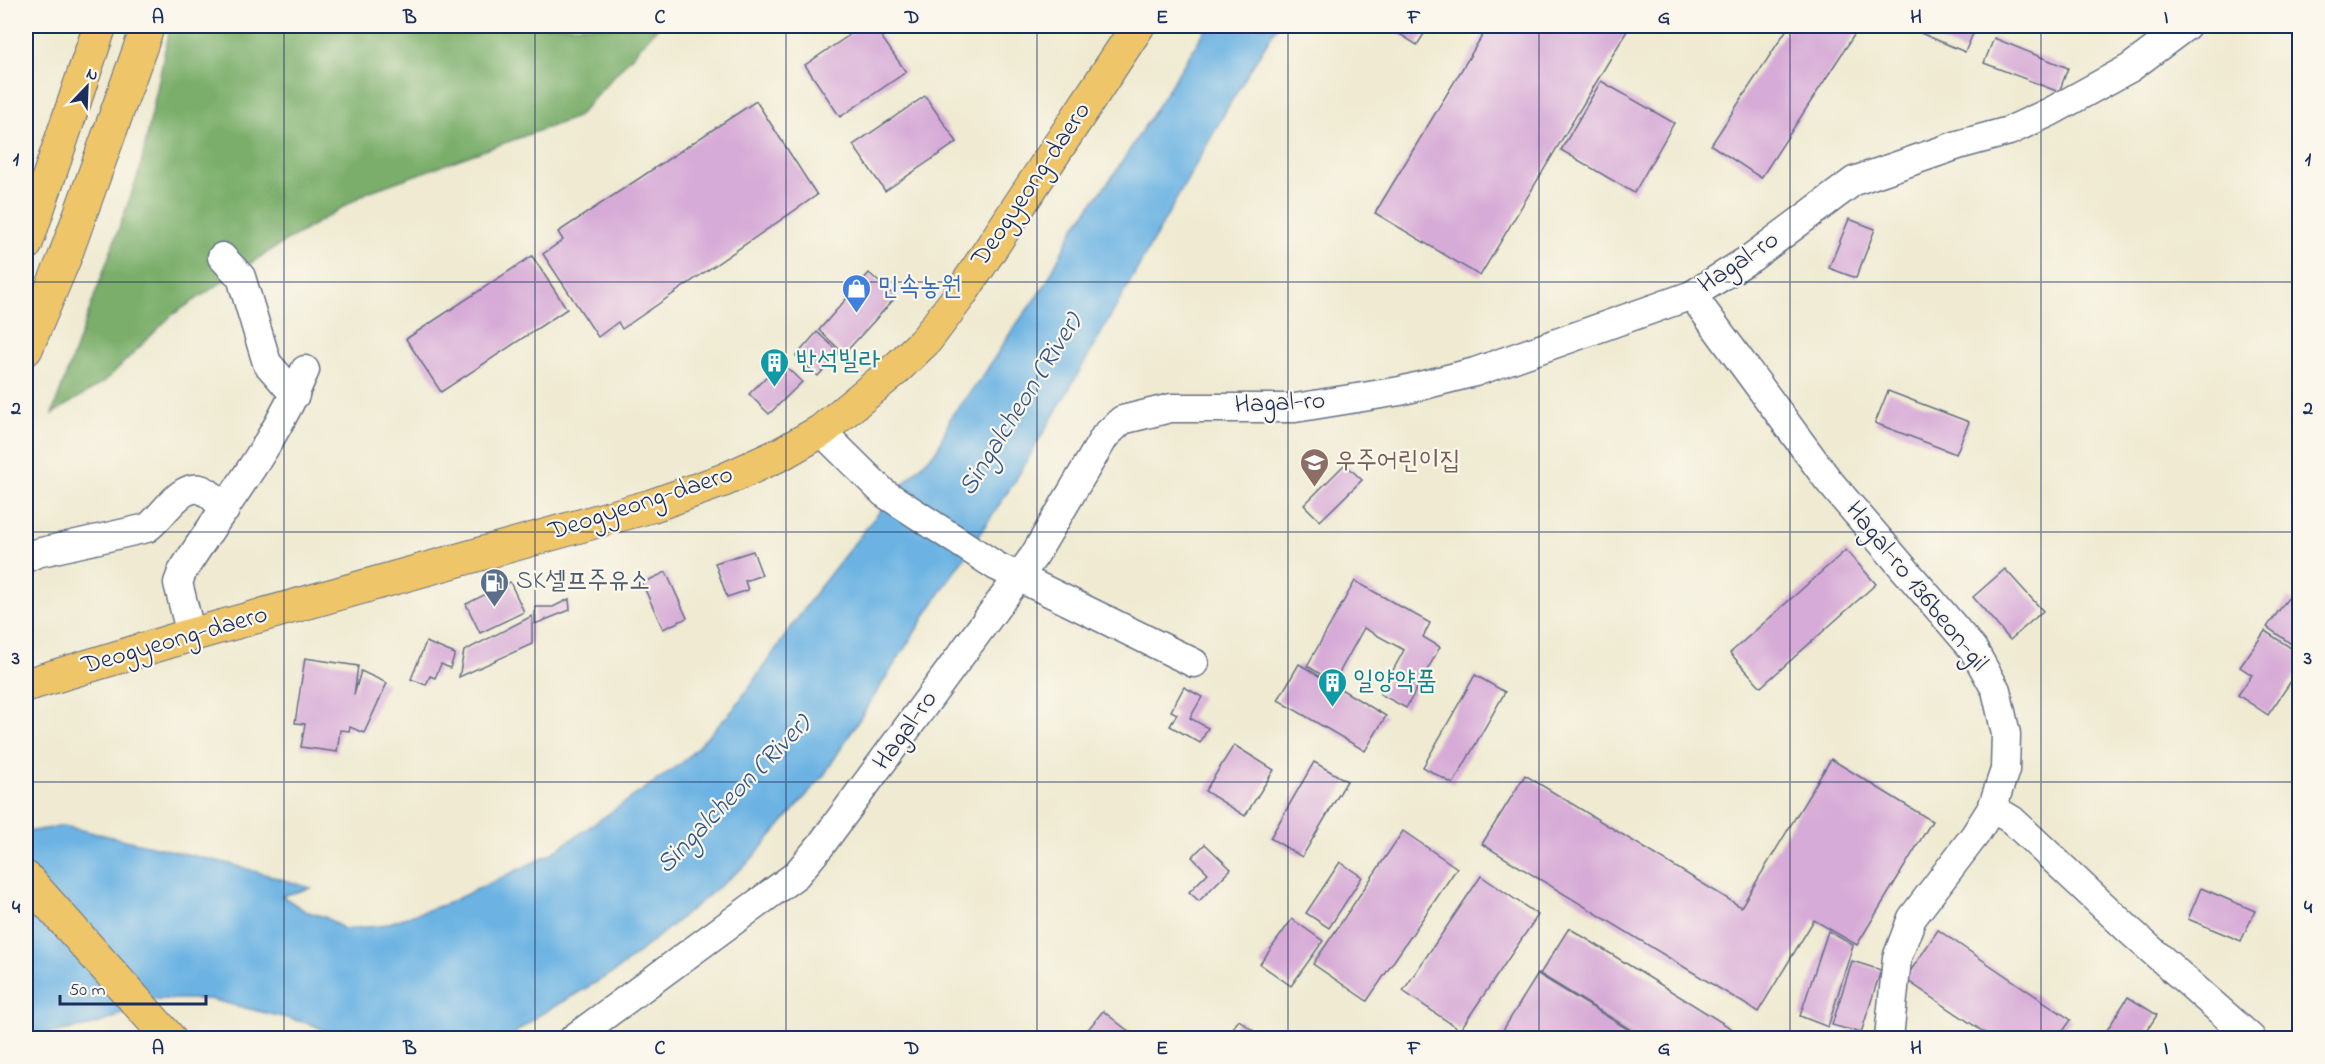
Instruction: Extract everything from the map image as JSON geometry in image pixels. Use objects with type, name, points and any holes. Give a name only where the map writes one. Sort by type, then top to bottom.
[{"type":"main road","points":[[26,244],[100,26]]},
{"type":"main road","points":[[26,349],[64,259],[148,26]]},
{"type":"main road","name":"Deogyeong-daero","points":[[26,685],[191,635],[651,507],[724,480],[781,454],[821,431],[896,369],[926,340],[960,295],[1138,26]]},
{"type":"main road","points":[[26,878],[169,1038]]},
{"type":"street","name":"Hagal-ro","points":[[574,1038],[796,875],[821,845],[1017,576],[1105,436],[1122,420],[1171,408],[1295,408],[1400,391],[1474,372],[1692,296],[1751,258],[1854,182],[1959,145],[2008,131],[2050,112],[2130,69],[2186,26]]},
{"type":"street","points":[[191,635],[178,583],[182,572],[271,439],[300,383],[267,363],[241,277],[222,257]]},
{"type":"street","name":"Hagal-ro 136beon-gil","points":[[1692,296],[1828,480],[1973,649],[1996,690],[2006,734],[2005,770],[1992,808],[1975,835],[1911,918],[1897,958],[1889,1038]]},
{"type":"street","points":[[821,431],[884,493],[1017,576],[1194,663]]},
{"type":"street","points":[[26,558],[37,553],[147,528],[177,497],[192,489],[206,491],[225,510]]},
{"type":"street","points":[[1992,808],[2012,820],[2130,931],[2251,1038]]},
{"type":"green space","points":[[170,26],[659,26],[577,117],[368,192],[263,255],[172,315],[104,382],[52,414],[140,170]]},
{"type":"water","name":"Singalcheon (River)","points":[[1208,26],[1277,26],[1232,100],[1093,348],[1015,481],[934,602],[824,775],[747,864],[616,971],[541,1014],[508,1038],[341,1038],[311,1024],[209,999],[153,999],[93,1025],[26,1038],[26,832],[64,826],[230,864],[311,888],[282,896],[305,911],[325,917],[344,929],[380,926],[446,904],[549,855],[683,762],[733,710],[816,592],[871,522],[906,481],[937,450],[952,415],[983,376],[1045,285],[1074,228],[1115,173]]},
{"type":"building","points":[[863,26],[874,26],[906,72],[840,117],[805,65]]},
{"type":"building","points":[[1387,26],[1429,26],[1417,45]]},
{"type":"building","points":[[1488,26],[1630,26],[1480,276],[1375,213]]},
{"type":"building","points":[[1789,26],[1852,26],[1858,29],[1761,178],[1711,145]]},
{"type":"building","points":[[1918,26],[1976,27],[1965,52],[1916,31]]},
{"type":"building","points":[[1994,38],[2068,68],[2059,92],[1984,63]]},
{"type":"building","points":[[1601,81],[1674,123],[1634,193],[1561,150]]},
{"type":"building","points":[[925,96],[957,142],[885,191],[853,145]]},
{"type":"building","points":[[756,101],[817,195],[622,329],[618,322],[598,337],[543,254],[563,240],[558,232]]},
{"type":"building","points":[[1849,219],[1875,229],[1856,278],[1829,268]]},
{"type":"building","points":[[532,256],[567,309],[441,392],[406,339]]},
{"type":"building","name":"민속농원","points":[[869,273],[896,297],[844,354],[819,330]]},
{"type":"building","points":[[817,332],[839,352],[818,376],[796,356]]},
{"type":"building","name":"반석빌라","points":[[781,362],[802,382],[769,414],[749,394]]},
{"type":"building","points":[[1888,391],[1969,422],[1956,454],[1875,423]]},
{"type":"building","points":[[1345,464],[1362,480],[1320,521],[1304,505]]},
{"type":"building","points":[[1846,550],[1876,584],[1761,687],[1730,653]]},
{"type":"building","points":[[753,551],[762,575],[745,581],[748,590],[727,597],[715,563]]},
{"type":"building","points":[[2005,569],[2043,611],[2010,640],[1973,597]]},
{"type":"building","points":[[666,572],[687,618],[663,629],[642,583]]},
{"type":"building","points":[[1355,581],[1430,623],[1423,637],[1440,647],[1406,708],[1380,694],[1404,650],[1364,628],[1334,682],[1307,666]]},
{"type":"building","name":"SK셀프주유소","points":[[510,582],[524,612],[480,633],[466,604]]},
{"type":"building","points":[[2288,598],[2300,605],[2300,650],[2267,627]]},
{"type":"building","points":[[569,599],[570,610],[535,624],[535,607],[553,607]]},
{"type":"building","points":[[532,616],[532,644],[459,677],[464,651]]},
{"type":"building","points":[[2265,631],[2300,654],[2300,668],[2268,715],[2238,695],[2252,675],[2240,667]]},
{"type":"building","points":[[426,642],[455,654],[450,668],[441,664],[435,678],[430,676],[426,685],[411,679]]},
{"type":"building","points":[[305,658],[358,666],[354,695],[361,671],[387,683],[364,733],[350,727],[349,731],[340,730],[337,752],[301,747],[305,724],[295,723]]},
{"type":"building","name":"일양약품","points":[[1299,664],[1386,716],[1365,751],[1278,700]]},
{"type":"building","points":[[1475,675],[1505,692],[1453,784],[1423,767]]},
{"type":"building","points":[[1184,687],[1202,697],[1190,718],[1208,728],[1200,743],[1170,726],[1177,714],[1171,711]]},
{"type":"building","points":[[1234,745],[1274,770],[1245,816],[1205,791]]},
{"type":"building","points":[[1831,759],[1932,821],[1857,945],[1814,920],[1758,1012],[1482,844],[1525,775],[1741,907]]},
{"type":"building","points":[[1314,762],[1347,781],[1302,857],[1270,838]]},
{"type":"building","points":[[1403,831],[1457,868],[1367,1001],[1313,964]]},
{"type":"building","points":[[1205,844],[1231,869],[1199,901],[1189,892],[1208,873],[1192,857]]},
{"type":"building","points":[[1340,862],[1362,877],[1329,928],[1306,913]]},
{"type":"building","points":[[1481,876],[1538,915],[1460,1030],[1403,991]]},
{"type":"building","points":[[2201,888],[2255,911],[2241,941],[2188,919]]},
{"type":"building","points":[[1292,919],[1323,941],[1291,986],[1260,964]]},
{"type":"building","points":[[1569,928],[1742,1035],[1740,1038],[1644,1038],[1540,974]]},
{"type":"building","points":[[1938,930],[2071,1020],[2058,1038],[1986,1038],[1988,1035],[1905,979]]},
{"type":"building","points":[[1828,931],[1853,945],[1828,1027],[1800,1016]]},
{"type":"building","points":[[1852,961],[1881,970],[1861,1033],[1832,1025]]},
{"type":"building","points":[[1538,974],[1642,1038],[1498,1038]]},
{"type":"building","points":[[2128,997],[2157,1015],[2142,1038],[2102,1038]]},
{"type":"building","points":[[1103,1011],[1132,1034],[1128,1038],[1081,1038]]},
{"type":"building","points":[[1239,1020],[1263,1038],[1225,1038]]},
{"type":"place","name":"민속농원","points":[[857,314]]},
{"type":"place","name":"반석빌라","points":[[775,388]]},
{"type":"place","name":"우주어린이집","points":[[1314,488]]},
{"type":"place","name":"SK셀프주유소","points":[[495,608]]},
{"type":"place","name":"일양약품","points":[[1332,708]]}]
